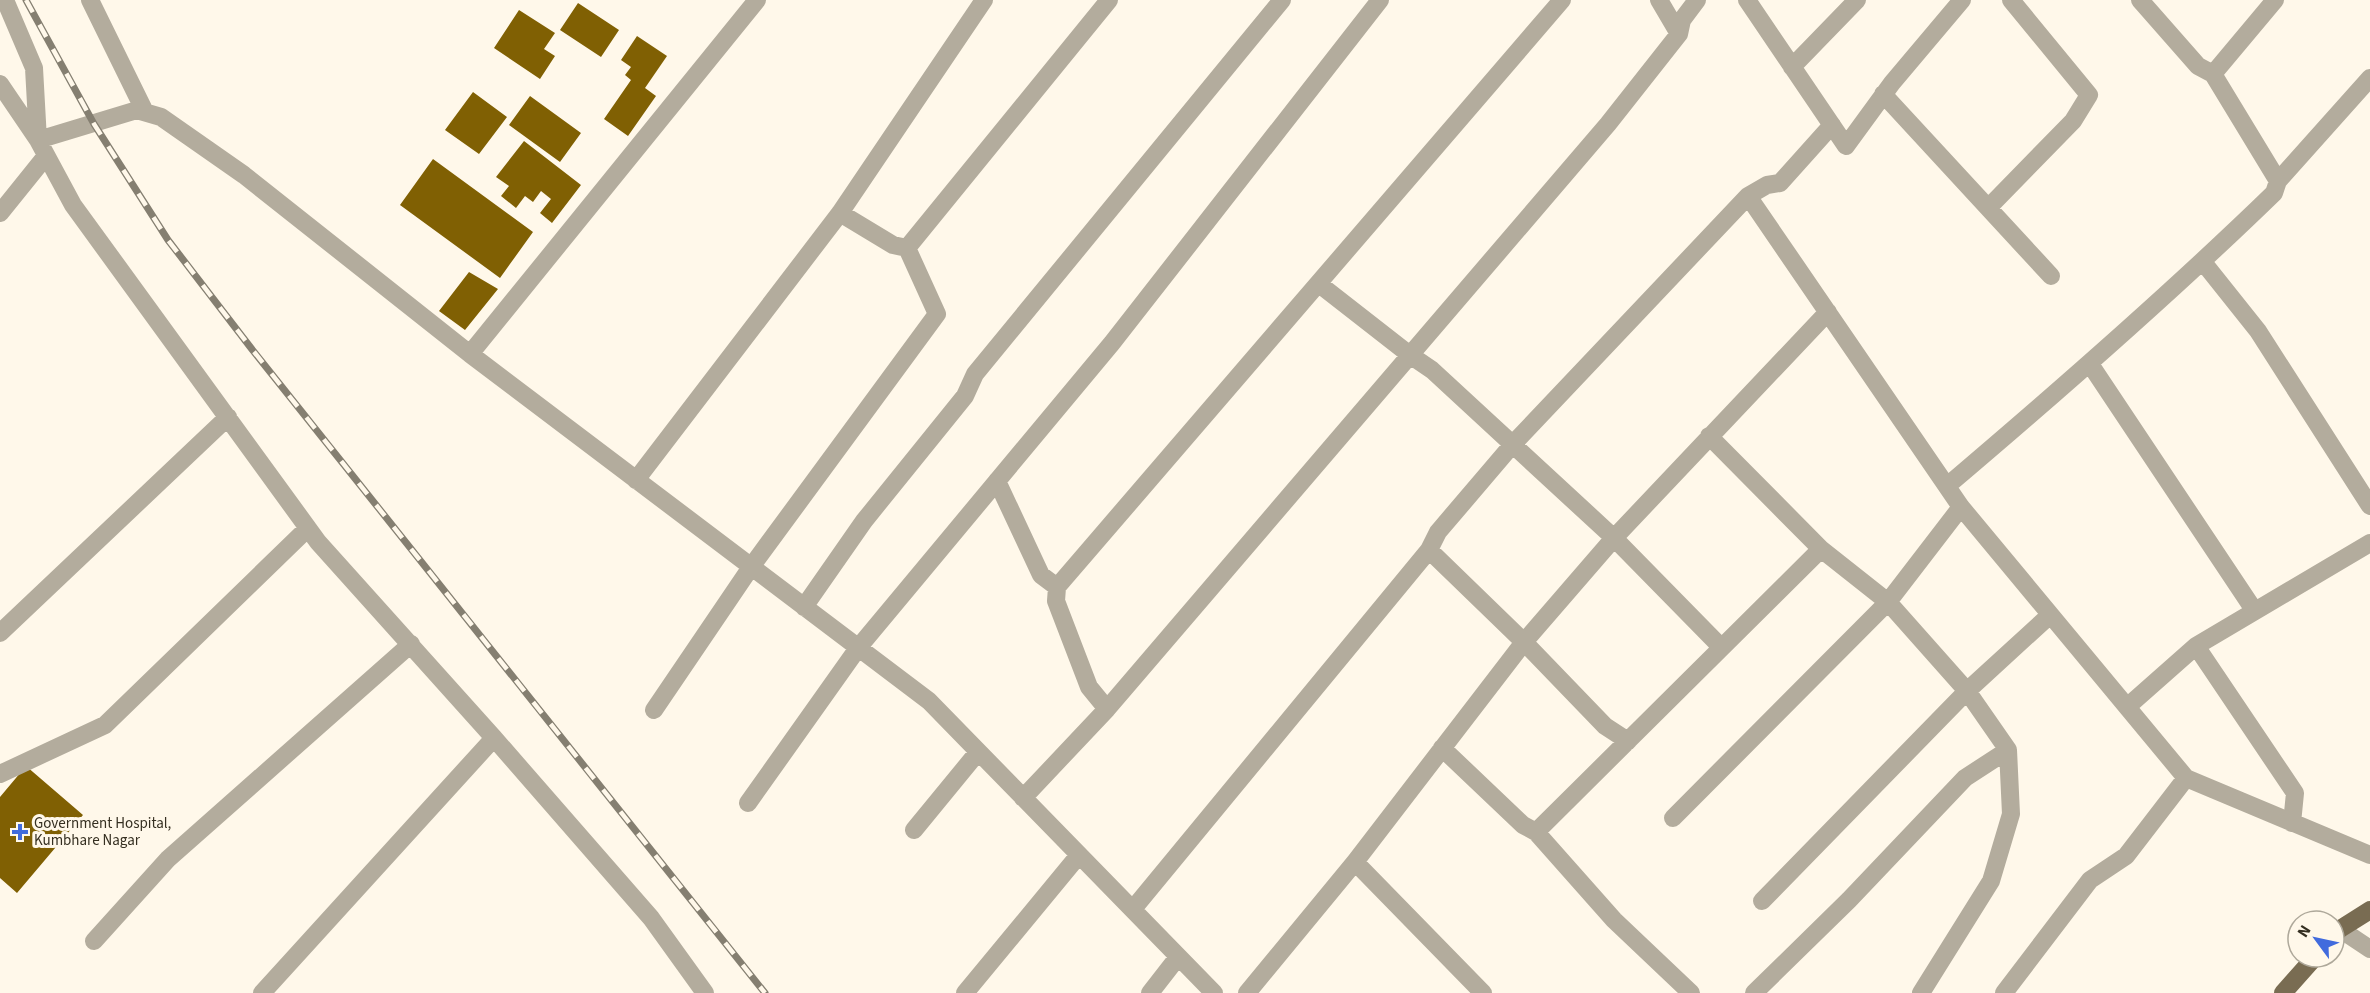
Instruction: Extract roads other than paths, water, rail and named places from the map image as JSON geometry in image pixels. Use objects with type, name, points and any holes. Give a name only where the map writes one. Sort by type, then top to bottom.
[{"type":"main road","points":[[2346,926],[2370,910]]},
{"type":"main road","points":[[2283,993],[2304,969]]},
{"type":"street","points":[[5,0],[33,68],[42,148]]},
{"type":"street","points":[[90,0],[145,112]]},
{"type":"street","points":[[470,354],[757,0]]},
{"type":"street","points":[[636,480],[840,213],[984,0]]},
{"type":"street","points":[[907,248],[1109,0]]},
{"type":"street","points":[[804,607],[864,521],[965,396],[975,374],[1282,0]]},
{"type":"street","points":[[1107,709],[1089,687],[1056,601],[1057,587],[1562,0]]},
{"type":"street","points":[[1659,0],[1679,34]]},
{"type":"street","points":[[1023,798],[1107,709],[1608,124],[1679,34],[1682,20],[1696,0]]},
{"type":"street","points":[[1748,0],[1846,146],[1883,94],[1962,0]]},
{"type":"street","points":[[1792,67],[1857,0]]},
{"type":"street","points":[[1989,207],[2073,121],[2090,95],[2011,0]]},
{"type":"street","points":[[2140,0],[2198,66],[2213,74],[2278,181]]},
{"type":"street","points":[[2213,74],[2275,0]]},
{"type":"street","points":[[747,803],[858,648],[1112,343],[1373,2]]},
{"type":"street","points":[[1947,486],[2090,364],[2203,262],[2274,193],[2278,181],[2370,78]]},
{"type":"street","points":[[0,84],[42,148],[73,205],[318,542],[411,644],[651,918],[705,993]]},
{"type":"street","points":[[1883,94],[2051,276]]},
{"type":"street","points":[[0,213],[42,148],[136,110],[161,117],[244,175],[470,354],[929,701],[1214,993]]},
{"type":"street","points":[[1132,909],[1429,550],[1438,532],[1513,444],[1748,196],[1767,184],[1780,183],[1832,125]]},
{"type":"street","points":[[1748,196],[1961,507],[2186,778],[2370,855]]},
{"type":"street","points":[[840,213],[893,245],[907,248]]},
{"type":"street","points":[[654,710],[751,567],[937,314],[907,248]]},
{"type":"street","points":[[2203,262],[2258,331],[2370,506]]},
{"type":"street","points":[[1319,284],[1432,370],[1614,538],[1721,647]]},
{"type":"street","points":[[1247,993],[1355,862],[1524,642],[1614,538],[1827,312]]},
{"type":"street","points":[[2090,364],[2254,610]]},
{"type":"street","points":[[0,633],[228,417]]},
{"type":"street","points":[[1709,436],[1821,549],[1888,602],[1967,691],[2008,750],[2011,814],[1991,881],[1921,993]]},
{"type":"street","points":[[997,481],[1041,574],[1057,587]]},
{"type":"street","points":[[1673,818],[1888,602],[1961,507]]},
{"type":"street","points":[[0,774],[105,725],[308,528]]},
{"type":"street","points":[[2127,706],[2196,646],[2370,543]]},
{"type":"street","points":[[1536,832],[1821,549]]},
{"type":"street","points":[[1429,550],[1524,642],[1605,726],[1628,741]]},
{"type":"street","points":[[1762,901],[1967,691],[2050,615]]},
{"type":"street","points":[[94,941],[168,859],[411,644]]},
{"type":"street","points":[[2196,646],[2295,793],[2292,823]]},
{"type":"street","points":[[262,993],[494,738]]},
{"type":"street","points":[[1442,748],[1523,825],[1536,832],[1614,920],[1691,993]]},
{"type":"street","points":[[1754,993],[1849,900],[1965,778],[2008,750]]},
{"type":"street","points":[[914,830],[978,752]]},
{"type":"street","points":[[2004,993],[2090,880],[2126,856],[2186,778]]},
{"type":"street","points":[[964,993],[1079,855]]},
{"type":"street","points":[[1355,862],[1483,993]]},
{"type":"street","points":[[2346,937],[2370,949]]},
{"type":"street","points":[[1150,993],[1178,957]]},
{"type":"railway","points":[[26,0],[94,124],[168,240],[251,348],[765,993]]},
{"type":"place","name":"Government Hospital, Kumbhare Nagar","points":[[20,832]]}]
